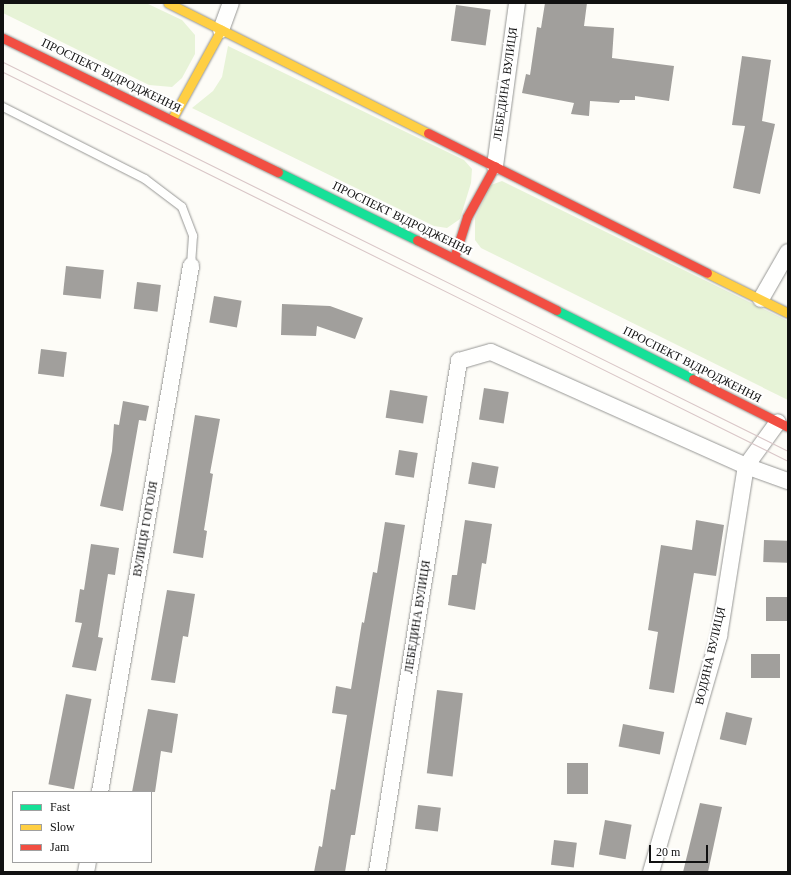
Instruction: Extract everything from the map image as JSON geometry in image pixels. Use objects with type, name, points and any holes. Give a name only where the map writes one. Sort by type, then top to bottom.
[{"type":"main road","points":[[168,3],[788,313]]},
{"type":"main road","points":[[172,119],[221,30]]},
{"type":"main road","name":"ПРОСПЕКТ ВІДРОДЖЕННЯ","points":[[3,38],[172,119],[454,258],[783,425]]},
{"type":"main road","points":[[454,258],[467,217],[495,166]]},
{"type":"street","points":[[221,30],[231,3]]},
{"type":"street","name":"ЛЕБЕДИНА ВУЛИЦЯ","points":[[495,166],[517,3]]},
{"type":"street","points":[[761,299],[788,252]]},
{"type":"street","name":"ВУЛИЦЯ ГОГОЛЯ","points":[[100,791],[191,266]]},
{"type":"street","name":"ЛЕБЕДИНА ВУЛИЦЯ","points":[[377,872],[459,361],[491,352],[746,466]]},
{"type":"street","name":"ВОДЯНА ВУЛИЦЯ","points":[[651,872],[719,636],[746,466],[783,425]]},
{"type":"street","points":[[746,466],[788,481]]},
{"type":"lane","points":[[3,107],[145,179],[182,207],[193,236],[191,266]]},
{"type":"green space","points":[[3,3],[146,3],[182,20],[195,35],[195,54],[182,78],[172,87],[149,85],[3,13]]},
{"type":"green space","points":[[228,46],[464,160],[472,169],[471,183],[460,219],[447,228],[434,226],[192,108],[213,91],[222,77]]},
{"type":"green space","points":[[502,181],[788,321],[788,400],[481,248],[475,240],[475,218],[491,185]]},
{"type":"building","points":[[545,3],[587,3],[584,26],[614,28],[612,58],[674,66],[669,101],[635,96],[635,100],[620,100],[619,103],[590,101],[589,116],[571,114],[574,103],[522,93],[526,74],[530,75],[537,27],[541,28]]},
{"type":"building","points":[[456,5],[491,10],[486,46],[451,41]]},
{"type":"building","points":[[742,56],[771,60],[762,121],[775,124],[760,194],[733,188],[745,126],[732,125]]},
{"type":"building","points":[[66,266],[104,270],[101,299],[63,295]]},
{"type":"building","points":[[137,282],[161,285],[158,312],[134,309]]},
{"type":"building","points":[[214,296],[242,301],[237,327],[209,323]]},
{"type":"building","points":[[282,304],[330,306],[363,318],[355,339],[317,326],[316,336],[281,335]]},
{"type":"building","points":[[41,349],[67,352],[64,377],[38,374]]},
{"type":"building","points":[[484,388],[509,392],[504,424],[479,420]]},
{"type":"building","points":[[390,390],[428,396],[423,424],[386,418]]},
{"type":"building","points":[[123,401],[149,406],[146,421],[139,420],[123,511],[100,506],[112,451],[114,424],[119,425]]},
{"type":"building","points":[[195,415],[220,419],[210,473],[213,474],[204,530],[207,531],[203,558],[173,553]]},
{"type":"building","points":[[399,450],[418,453],[414,478],[395,475]]},
{"type":"building","points":[[472,462],[499,467],[495,488],[468,484]]},
{"type":"building","points":[[465,520],[492,524],[486,564],[482,563],[475,610],[448,605],[452,575],[457,575]]},
{"type":"building","points":[[696,520],[724,525],[716,576],[694,573],[674,693],[649,689],[658,632],[648,630],[661,545],[692,550]]},
{"type":"building","points":[[385,522],[405,525],[355,835],[351,835],[345,872],[314,872],[319,846],[322,847],[331,789],[335,790],[347,715],[332,713],[336,686],[351,689],[362,622],[364,623],[373,572],[377,573]]},
{"type":"building","points":[[764,540],[788,541],[787,563],[763,562]]},
{"type":"building","points":[[91,544],[119,548],[115,575],[108,574],[98,637],[103,638],[96,671],[72,667],[82,623],[75,622],[80,589],[84,590]]},
{"type":"building","points":[[167,590],[195,594],[188,637],[183,636],[175,683],[151,680]]},
{"type":"building","points":[[766,597],[788,597],[788,621],[766,621]]},
{"type":"building","points":[[751,654],[780,654],[780,678],[751,678]]},
{"type":"building","points":[[437,690],[463,693],[453,777],[427,773]]},
{"type":"building","points":[[66,694],[92,699],[74,789],[48,784]]},
{"type":"building","points":[[148,709],[178,714],[172,753],[161,751],[155,792],[132,791]]},
{"type":"building","points":[[726,712],[752,718],[746,745],[720,739]]},
{"type":"building","points":[[623,724],[664,732],[660,755],[619,747]]},
{"type":"building","points":[[567,763],[588,763],[588,794],[567,794]]},
{"type":"building","points":[[700,803],[722,807],[708,872],[683,872]]},
{"type":"building","points":[[418,805],[441,808],[438,832],[415,829]]},
{"type":"building","points":[[605,820],[632,825],[626,859],[599,854]]},
{"type":"building","points":[[554,840],[577,843],[574,868],[551,865]]},
{"type":"tram line","points":[[3,62],[788,451]]},
{"type":"tram line","points":[[3,72],[788,461]]},
{"type":"traffic: fast","points":[[278,172],[417,240]]},
{"type":"traffic: fast","points":[[556,310],[693,379]]},
{"type":"traffic: slow","points":[[168,3],[428,133]]},
{"type":"traffic: slow","points":[[172,119],[221,30]]},
{"type":"traffic: slow","points":[[707,273],[788,313]]},
{"type":"traffic: jam","points":[[3,38],[278,172]]},
{"type":"traffic: jam","points":[[428,133],[707,273]]},
{"type":"traffic: jam","points":[[454,258],[467,217],[495,166]]},
{"type":"traffic: jam","points":[[417,240],[556,310]]},
{"type":"traffic: jam","points":[[693,379],[788,427]]}]
